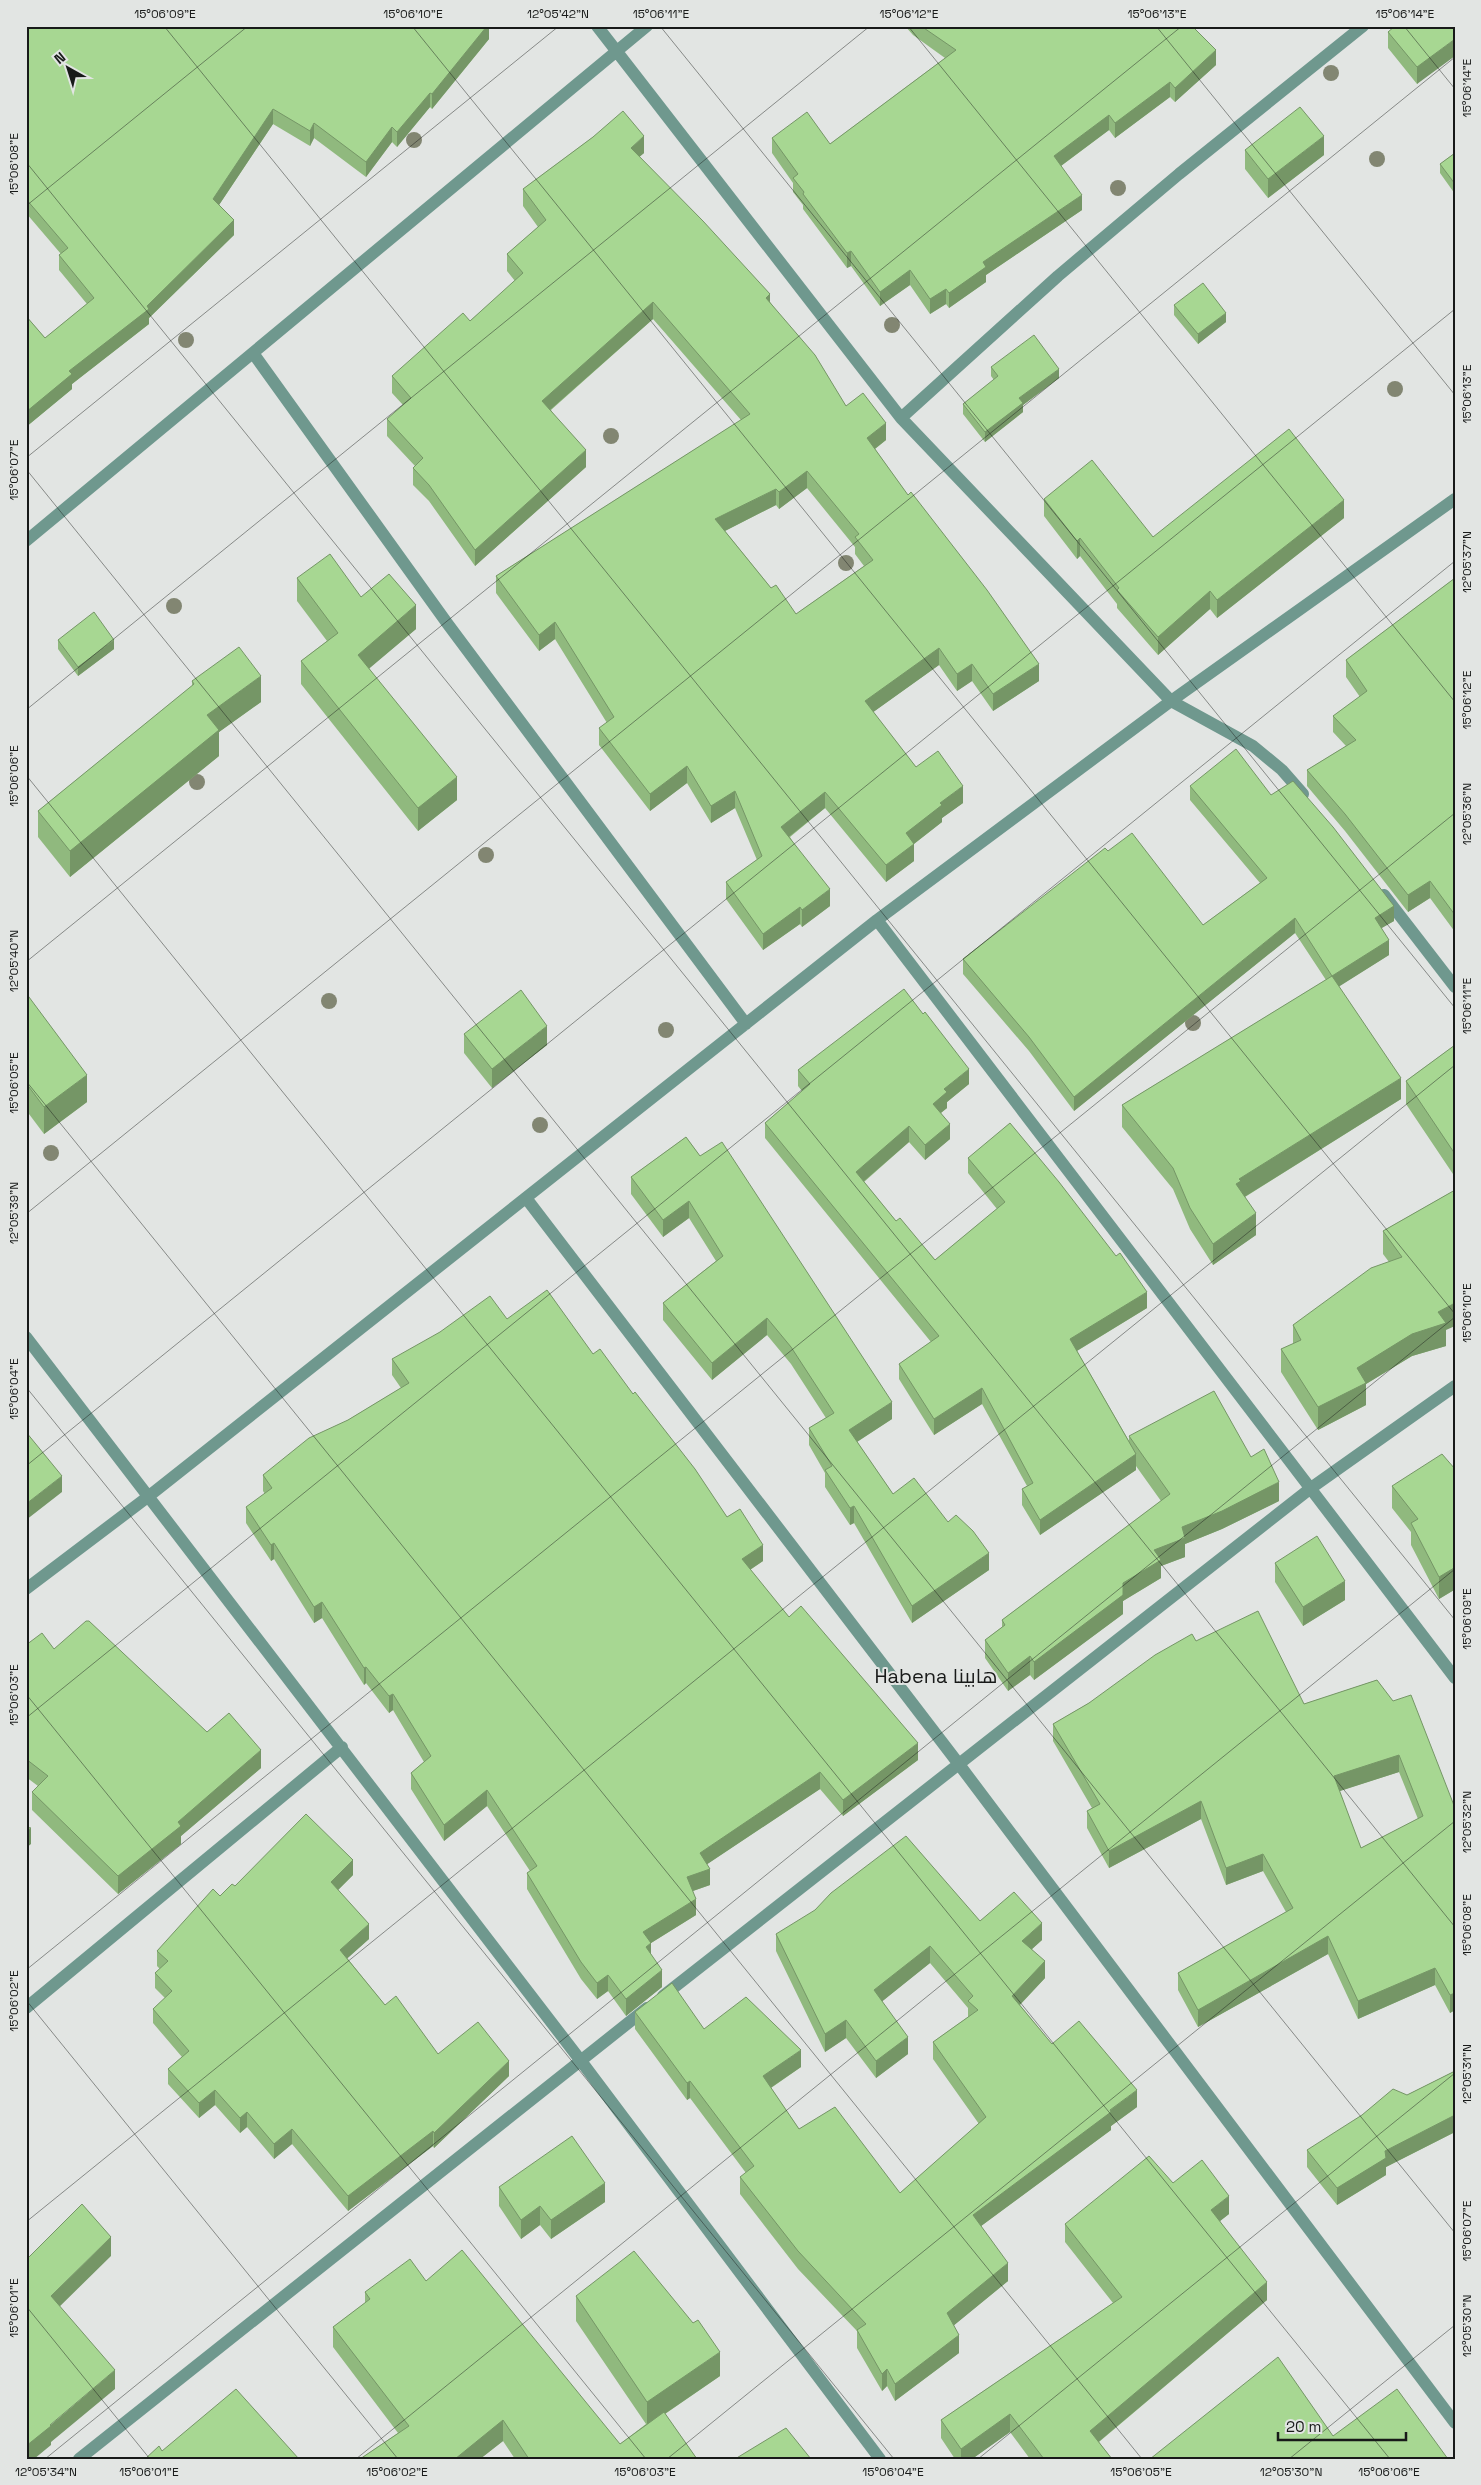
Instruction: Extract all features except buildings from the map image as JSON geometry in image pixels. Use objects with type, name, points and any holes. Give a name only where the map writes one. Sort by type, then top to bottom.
[{"type":"street","points":[[597,26],[901,418],[1171,701],[1253,746],[1282,770],[1309,801]]},
{"type":"street","points":[[26,541],[647,26]]},
{"type":"street","points":[[901,418],[1096,244],[1179,174],[1363,26]]},
{"type":"street","points":[[253,353],[447,623],[746,1024]]},
{"type":"street","points":[[26,1589],[149,1496],[877,920],[1171,701],[1455,499]]},
{"type":"street","points":[[1374,881],[1455,987]]},
{"type":"street","points":[[877,920],[1455,1678]]},
{"type":"street","points":[[526,1198],[958,1763],[1455,2423]]},
{"type":"street","points":[[26,1337],[342,1747],[880,2459]]},
{"type":"street","points":[[79,2459],[958,1763],[1311,1488],[1455,1386]]},
{"type":"street","points":[[26,2008],[342,1747]]},
{"type":"district","name":"Habena هابينا","points":[[936,1676]]}]
